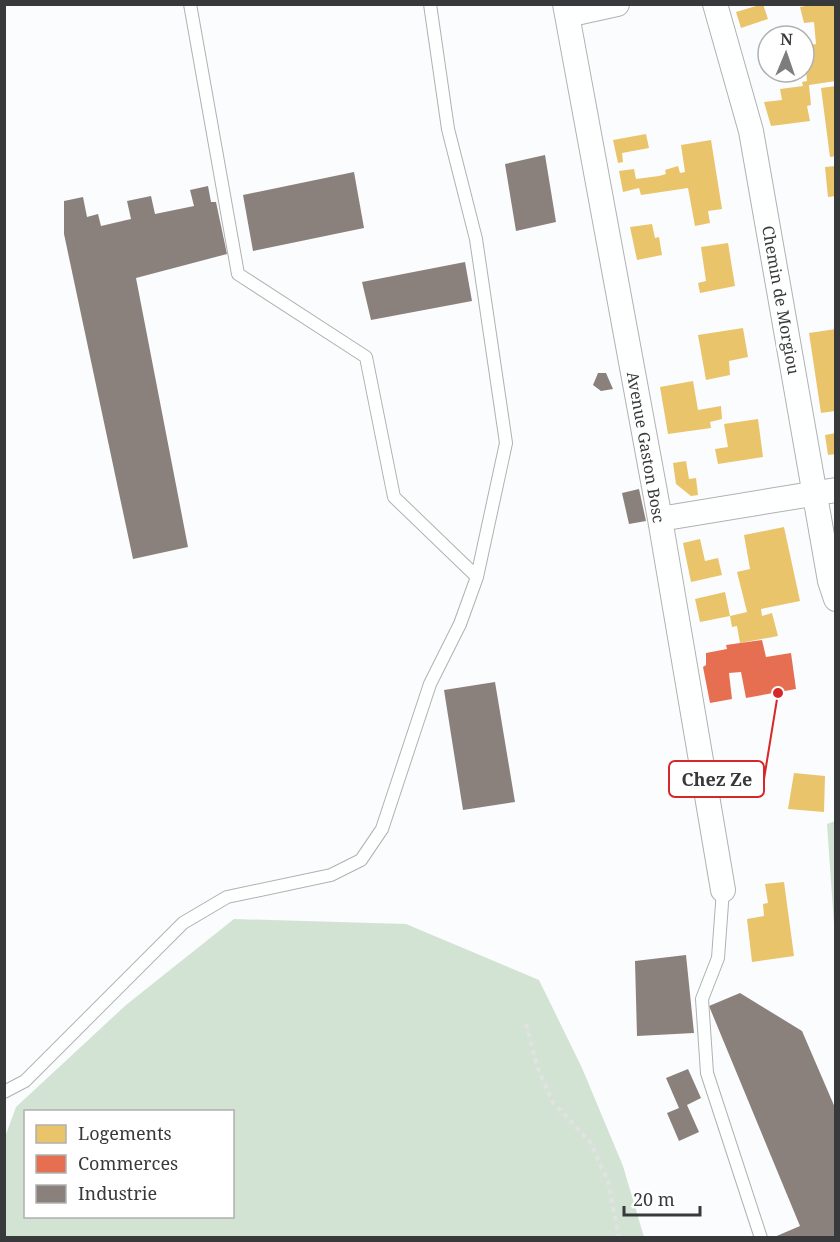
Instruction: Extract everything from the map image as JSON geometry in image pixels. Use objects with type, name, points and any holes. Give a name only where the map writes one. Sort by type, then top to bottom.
[{"type":"street","points":[[566,10],[616,4]]},
{"type":"street","name":"Chemin de Morgiou","points":[[715,4],[751,131],[825,492],[830,581],[836,599]]},
{"type":"street","name":"Avenue Gaston Bosc","points":[[566,10],[660,519],[723,890]]},
{"type":"street","points":[[660,519],[825,492]]},
{"type":"lane","points":[[190,4],[238,274],[366,357],[394,497],[477,578]]},
{"type":"lane","points":[[4,1092],[25,1081],[183,923],[227,897],[331,875],[361,860],[382,829],[430,684],[460,624],[477,578],[506,443],[476,239],[448,129],[430,4]]},
{"type":"lane","points":[[723,890],[718,958],[702,999],[707,1073],[761,1238]]},
{"type":"path","points":[[526,1024],[537,1066],[552,1101],[590,1142],[608,1181],[619,1238]]},
{"type":"green space","points":[[836,821],[835,939],[827,824]]},
{"type":"green space","points":[[234,919],[406,924],[539,980],[582,1068],[623,1166],[644,1237],[5,1237],[5,1137],[16,1107],[126,1005]]},
{"type":"building: Logements","points":[[763,4],[768,19],[741,28],[736,12]]},
{"type":"building: Logements","points":[[836,4],[836,81],[816,84],[816,24],[814,22],[804,23],[800,7]]},
{"type":"building: Logements","points":[[802,84],[816,84],[809,85],[811,105],[807,106],[810,121],[771,126],[764,102],[782,100],[780,89],[803,86]]},
{"type":"building: Logements","points":[[836,86],[836,156],[830,157],[821,88]]},
{"type":"building: Logements","points":[[646,134],[649,148],[622,153],[623,162],[618,163],[613,140]]},
{"type":"building: Logements","points":[[711,140],[722,209],[708,211],[710,223],[695,226],[688,188],[641,195],[639,188],[623,192],[619,171],[634,169],[636,179],[666,174],[665,170],[678,166],[680,173],[685,172],[681,145]]},
{"type":"building: Logements","points":[[836,166],[836,196],[828,197],[825,167]]},
{"type":"building: Logements","points":[[652,224],[655,238],[659,237],[662,255],[637,260],[630,227]]},
{"type":"building: Logements","points":[[728,243],[735,286],[700,293],[698,283],[706,281],[701,247]]},
{"type":"building: Logements","points":[[743,328],[748,357],[729,361],[730,375],[706,380],[698,335]]},
{"type":"building: Logements","points":[[836,329],[835,411],[821,413],[809,333]]},
{"type":"building: Logements","points":[[693,381],[698,410],[721,406],[722,419],[710,422],[711,428],[668,434],[660,387]]},
{"type":"building: Logements","points":[[758,419],[763,457],[718,464],[715,449],[728,447],[724,424]]},
{"type":"building: Logements","points":[[836,433],[836,454],[828,455],[825,435]]},
{"type":"building: Logements","points":[[686,461],[689,479],[696,478],[698,495],[691,496],[676,484],[673,463]]},
{"type":"building: Logements","points":[[784,527],[800,601],[761,609],[762,616],[772,613],[778,636],[740,643],[737,626],[732,627],[730,616],[747,612],[737,572],[750,569],[744,535]]},
{"type":"building: Logements","points":[[700,539],[705,561],[718,558],[722,575],[691,582],[683,543]]},
{"type":"building: Logements","points":[[725,592],[730,616],[700,622],[695,599]]},
{"type":"building: Logements","points":[[794,773],[825,776],[824,812],[788,809]]},
{"type":"building: Logements","points":[[784,882],[794,956],[752,962],[747,919],[764,916],[763,904],[768,903],[765,884]]},
{"type":"building: Commerces","points":[[762,640],[766,657],[791,653],[796,689],[746,698],[741,672],[729,673],[732,699],[710,703],[703,667],[706,665],[706,653],[727,649],[726,645]]},
{"type":"building: Industrie","points":[[545,155],[556,222],[516,231],[505,164]]},
{"type":"building: Industrie","points":[[354,172],[364,228],[253,251],[243,195]]},
{"type":"building: Industrie","points":[[208,186],[211,202],[216,202],[227,254],[136,278],[188,547],[133,559],[64,234],[64,201],[83,197],[87,217],[98,214],[101,226],[131,219],[127,201],[151,196],[155,214],[194,206],[190,190]]},
{"type":"building: Industrie","points":[[465,262],[472,301],[371,320],[362,282]]},
{"type":"building: Industrie","points":[[598,373],[606,373],[613,389],[601,391],[593,385]]},
{"type":"building: Industrie","points":[[639,489],[646,521],[629,524],[622,493]]},
{"type":"building: Industrie","points":[[495,682],[515,802],[463,810],[444,690]]},
{"type":"building: Industrie","points":[[686,955],[694,1033],[637,1036],[635,961]]},
{"type":"building: Industrie","points":[[740,993],[802,1031],[836,1110],[836,1238],[772,1238],[800,1226],[709,1006]]},
{"type":"building: Industrie","points":[[688,1069],[701,1098],[687,1105],[699,1132],[679,1141],[667,1113],[679,1108],[666,1078]]},
{"type":"place","name":"Chez Ze","points":[[778,693]]}]
